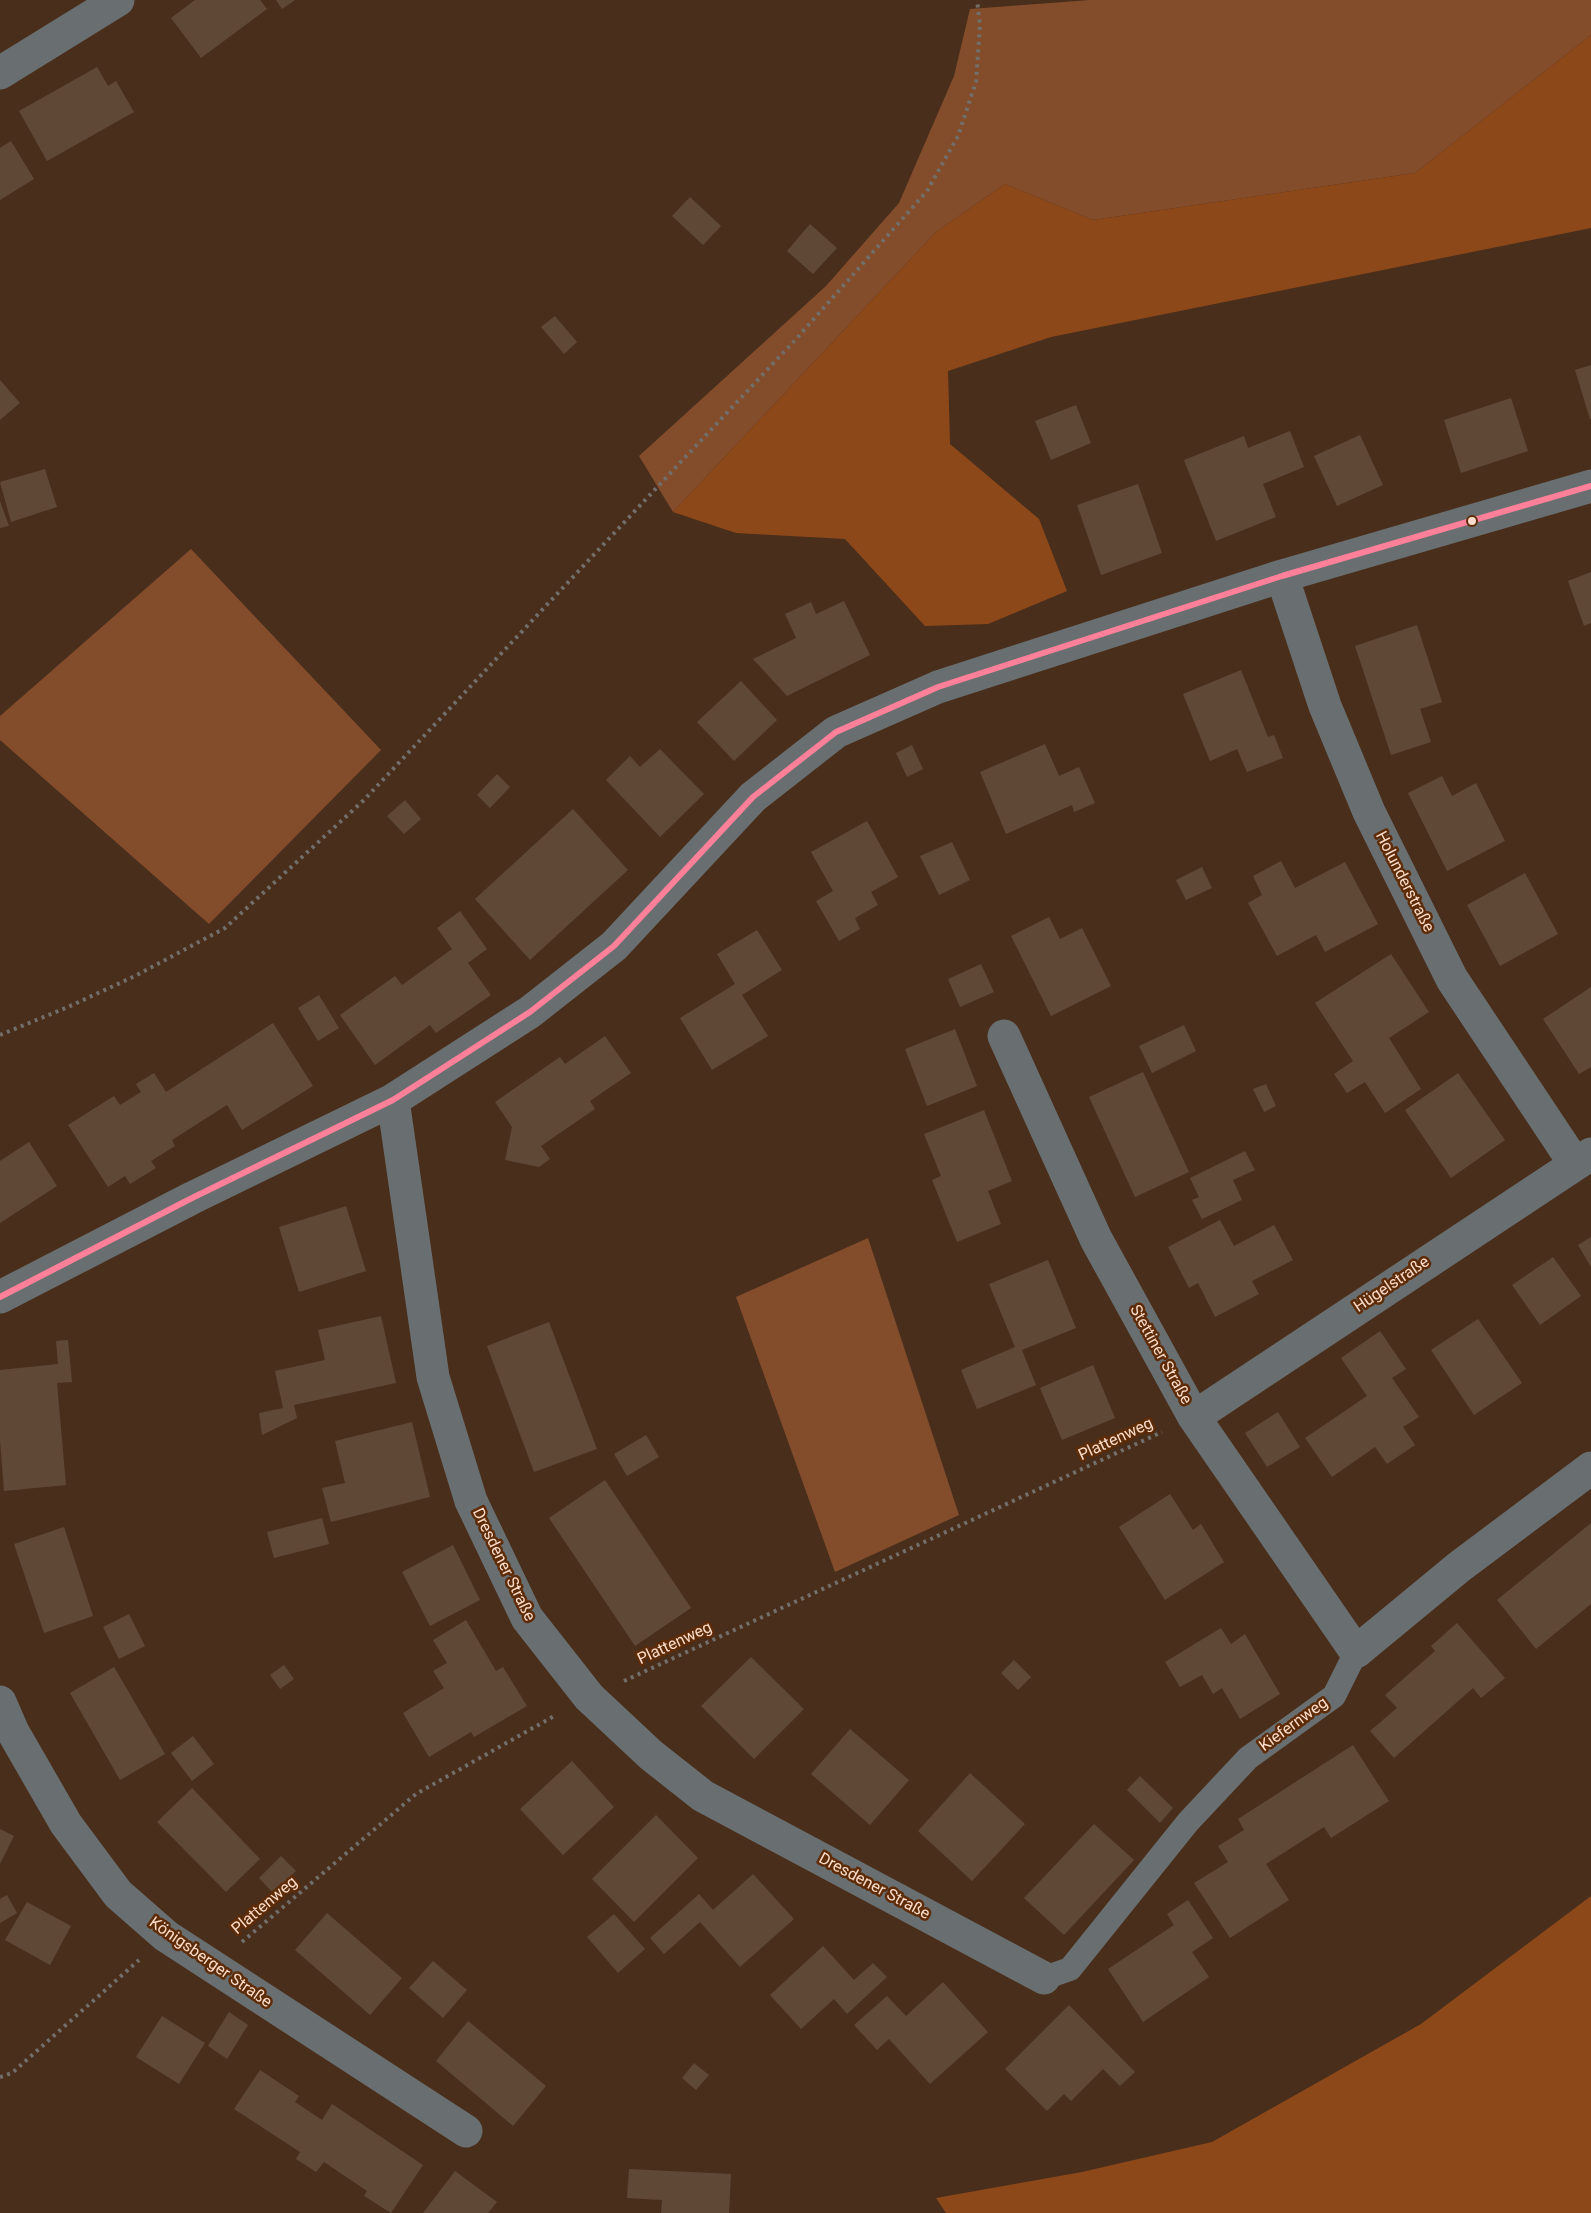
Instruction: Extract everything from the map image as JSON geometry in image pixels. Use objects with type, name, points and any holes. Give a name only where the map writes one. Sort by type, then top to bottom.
[{"type":"street","points":[[0,73],[118,0]]},
{"type":"street","points":[[0,1297],[192,1198],[393,1101],[530,1012],[614,946],[753,797],[836,732],[938,687],[1282,576],[1591,486]]},
{"type":"street","name":"Holunderstraße","points":[[1282,576],[1325,706],[1369,812],[1452,979],[1583,1159]]},
{"type":"street","name":"Stettiner Straße","points":[[1004,1036],[1096,1239],[1194,1417],[1356,1652]]},
{"type":"street","name":"Dresdener Straße","points":[[393,1101],[433,1377],[471,1501],[527,1618],[589,1697],[651,1755],[704,1796],[1044,1978]]},
{"type":"street","name":"Hügelstraße","points":[[1194,1417],[1583,1159]]},
{"type":"street","name":"Kiefernweg","points":[[1356,1652],[1459,1567],[1591,1468]]},
{"type":"street","name":"Königsberger Straße","points":[[0,1702],[13,1732],[66,1824],[117,1894],[166,1936],[466,2131]]},
{"type":"lane","name":"Kiefernweg","points":[[1044,1978],[1070,1970],[1188,1822],[1248,1758],[1334,1696],[1356,1652]]},
{"type":"path","points":[[0,1035],[135,976],[225,928],[364,800],[797,338],[927,191],[958,136],[976,82],[980,25],[977,0]]},
{"type":"path","name":"Plattenweg","points":[[212,1967],[416,1794],[589,1697],[1194,1417]]},
{"type":"path","points":[[0,2077],[12,2073],[166,1936]]},
{"type":"shaded area","points":[[1090,0],[1591,0],[1591,35],[1415,173],[1093,220],[1005,184],[936,232],[673,512],[639,456],[826,286],[899,203],[954,76],[970,9]]},
{"type":"shaded area","points":[[1591,35],[1591,228],[1051,337],[948,371],[950,444],[1039,519],[1067,591],[988,624],[925,626],[845,539],[736,533],[673,512],[936,232],[1005,184],[1093,220],[1415,173]]},
{"type":"shaded area","points":[[191,549],[381,750],[209,924],[0,740],[0,716]]},
{"type":"shaded area","points":[[868,1238],[959,1515],[835,1572],[736,1297]]},
{"type":"shaded area","points":[[1591,1896],[1591,2213],[946,2213],[936,2198],[1082,2172],[1212,2142],[1421,2024]]},
{"type":"building","points":[[195,0],[260,0],[267,9],[201,58],[171,18]]},
{"type":"building","points":[[276,0],[295,0],[282,9]]},
{"type":"building","points":[[97,67],[108,86],[116,81],[134,112],[47,161],[19,111]]},
{"type":"building","points":[[11,141],[34,179],[0,200],[0,148]]},
{"type":"building","points":[[690,197],[721,226],[703,245],[672,216]]},
{"type":"building","points":[[810,224],[837,248],[813,274],[787,251]]},
{"type":"building","points":[[555,316],[577,342],[564,354],[541,327]]},
{"type":"building","points":[[1591,365],[1591,419],[1590,419],[1575,370]]},
{"type":"building","points":[[0,380],[20,403],[0,420]]},
{"type":"building","points":[[1511,398],[1528,451],[1461,473],[1444,420]]},
{"type":"building","points":[[1076,405],[1091,443],[1051,460],[1035,421]]},
{"type":"building","points":[[1290,431],[1304,467],[1263,484],[1276,517],[1216,541],[1184,460],[1244,436],[1248,448]]},
{"type":"building","points":[[1360,435],[1383,485],[1337,506],[1314,456]]},
{"type":"building","points":[[45,469],[57,507],[11,522],[0,482]]},
{"type":"building","points":[[1138,484],[1162,553],[1101,575],[1077,505]]},
{"type":"building","points":[[0,501],[9,526],[0,528]]},
{"type":"building","points":[[1591,572],[1591,623],[1584,626],[1568,581]]},
{"type":"building","points":[[844,601],[870,655],[787,696],[753,659],[796,638],[785,614],[811,602],[816,614]]},
{"type":"building","points":[[1417,625],[1442,702],[1420,709],[1431,742],[1391,755],[1355,646]]},
{"type":"building","points":[[1241,670],[1268,737],[1274,735],[1283,758],[1247,772],[1237,749],[1210,761],[1183,694]]},
{"type":"building","points":[[741,681],[777,720],[734,761],[697,722]]},
{"type":"building","points":[[1045,744],[1059,776],[1079,767],[1095,803],[1074,812],[1072,805],[1006,834],[980,772]]},
{"type":"building","points":[[912,745],[923,769],[907,777],[896,753]]},
{"type":"building","points":[[660,749],[704,794],[660,837],[606,780],[630,756],[640,767]]},
{"type":"building","points":[[497,774],[510,787],[490,808],[477,795]]},
{"type":"building","points":[[1442,776],[1452,796],[1476,783],[1505,841],[1447,871],[1408,793]]},
{"type":"building","points":[[405,800],[421,819],[404,834],[387,816]]},
{"type":"building","points":[[573,809],[628,870],[530,960],[475,899]]},
{"type":"building","points":[[867,821],[898,877],[871,892],[878,905],[855,918],[860,929],[839,941],[816,901],[833,891],[811,852]]},
{"type":"building","points":[[952,842],[970,880],[939,895],[920,856]]},
{"type":"building","points":[[1281,861],[1295,888],[1345,862],[1378,924],[1325,952],[1316,935],[1277,956],[1248,903],[1262,895],[1253,876]]},
{"type":"building","points":[[1202,867],[1212,888],[1186,900],[1176,880]]},
{"type":"building","points":[[1525,873],[1558,934],[1500,966],[1467,905]]},
{"type":"building","points":[[460,911],[487,949],[468,963],[491,995],[436,1033],[430,1025],[375,1065],[340,1015],[395,976],[402,985],[452,949],[437,928]]},
{"type":"building","points":[[1049,917],[1060,939],[1082,928],[1111,986],[1051,1016],[1011,936]]},
{"type":"building","points":[[757,930],[782,970],[742,995],[768,1036],[712,1070],[680,1018],[735,984],[717,954]]},
{"type":"building","points":[[1391,954],[1429,1012],[1389,1038],[1421,1089],[1385,1113],[1365,1082],[1347,1093],[1334,1074],[1353,1061],[1315,1003]]},
{"type":"building","points":[[981,964],[994,992],[960,1007],[948,979]]},
{"type":"building","points":[[1591,987],[1591,1067],[1579,1074],[1543,1019]]},
{"type":"building","points":[[319,995],[339,1028],[318,1041],[298,1008]]},
{"type":"building","points":[[273,1023],[313,1086],[242,1130],[227,1105],[172,1140],[175,1146],[151,1161],[156,1168],[130,1184],[125,1176],[108,1187],[68,1125],[114,1096],[120,1105],[141,1092],[136,1084],[154,1073],[166,1092]]},
{"type":"building","points":[[1184,1025],[1196,1051],[1152,1073],[1139,1046]]},
{"type":"building","points":[[955,1029],[977,1086],[927,1106],[905,1049]]},
{"type":"building","points":[[605,1036],[631,1073],[590,1101],[595,1109],[541,1146],[550,1159],[539,1167],[505,1160],[512,1127],[495,1102],[560,1057],[565,1064]]},
{"type":"building","points":[[1143,1072],[1189,1172],[1135,1197],[1089,1097]]},
{"type":"building","points":[[1458,1073],[1505,1140],[1451,1178],[1405,1110]]},
{"type":"building","points":[[1266,1084],[1276,1106],[1264,1112],[1253,1089]]},
{"type":"building","points":[[984,1110],[1012,1181],[988,1191],[1001,1224],[957,1242],[932,1180],[941,1176],[924,1134]]},
{"type":"building","points":[[29,1142],[57,1186],[0,1223],[0,1161]]},
{"type":"building","points":[[1245,1151],[1255,1170],[1233,1180],[1242,1200],[1202,1219],[1192,1200],[1199,1197],[1190,1178]]},
{"type":"building","points":[[346,1206],[366,1271],[299,1292],[279,1227]]},
{"type":"building","points":[[1220,1220],[1234,1246],[1274,1225],[1293,1260],[1252,1281],[1259,1294],[1215,1317],[1198,1283],[1189,1288],[1168,1247]]},
{"type":"building","points":[[1591,1237],[1591,1267],[1578,1245]]},
{"type":"building","points":[[1553,1257],[1581,1296],[1540,1325],[1512,1285]]},
{"type":"building","points":[[1048,1260],[1076,1328],[1022,1350],[1036,1385],[977,1409],[961,1370],[1015,1347],[989,1284]]},
{"type":"building","points":[[381,1316],[396,1383],[294,1405],[297,1418],[262,1435],[259,1413],[283,1408],[275,1371],[325,1360],[318,1330]]},
{"type":"building","points":[[1478,1319],[1522,1383],[1474,1415],[1431,1350]]},
{"type":"building","points":[[549,1322],[597,1449],[534,1472],[487,1346]]},
{"type":"building","points":[[1380,1331],[1406,1369],[1392,1378],[1419,1417],[1403,1427],[1415,1445],[1387,1464],[1375,1447],[1332,1477],[1305,1438],[1367,1396],[1341,1358]]},
{"type":"building","points":[[68,1340],[72,1382],[57,1383],[66,1485],[4,1491],[0,1440],[0,1370],[58,1364],[56,1341]]},
{"type":"building","points":[[1093,1365],[1115,1418],[1062,1440],[1040,1388]]},
{"type":"building","points":[[1278,1412],[1300,1447],[1267,1467],[1245,1433]]},
{"type":"building","points":[[412,1422],[430,1497],[331,1522],[322,1488],[345,1483],[335,1441]]},
{"type":"building","points":[[646,1435],[659,1457],[627,1476],[614,1454]]},
{"type":"building","points":[[605,1480],[691,1608],[635,1646],[549,1518]]},
{"type":"building","points":[[1170,1494],[1193,1530],[1201,1524],[1224,1562],[1165,1600],[1119,1527]]},
{"type":"building","points":[[322,1518],[329,1544],[274,1558],[267,1532]]},
{"type":"building","points":[[1591,1523],[1591,1604],[1536,1649],[1497,1600]]},
{"type":"building","points":[[64,1527],[93,1616],[44,1633],[14,1544]]},
{"type":"building","points":[[453,1545],[480,1600],[430,1626],[402,1572]]},
{"type":"building","points":[[129,1614],[145,1646],[119,1659],[103,1627]]},
{"type":"building","points":[[466,1620],[496,1671],[503,1667],[527,1706],[474,1737],[471,1732],[429,1757],[403,1713],[444,1688],[433,1671],[447,1663],[433,1640]]},
{"type":"building","points":[[1457,1623],[1505,1678],[1481,1698],[1473,1688],[1394,1758],[1370,1731],[1397,1708],[1385,1695],[1435,1651],[1431,1646]]},
{"type":"building","points":[[1221,1628],[1231,1644],[1245,1634],[1280,1694],[1240,1719],[1222,1688],[1213,1694],[1202,1675],[1180,1687],[1165,1662]]},
{"type":"building","points":[[751,1657],[804,1709],[754,1759],[701,1706]]},
{"type":"building","points":[[1014,1660],[1031,1677],[1018,1690],[1001,1673]]},
{"type":"building","points":[[284,1665],[294,1679],[280,1689],[270,1675]]},
{"type":"building","points":[[114,1667],[165,1754],[120,1780],[70,1693]]},
{"type":"building","points":[[850,1729],[909,1780],[870,1825],[811,1774]]},
{"type":"building","points":[[193,1736],[214,1764],[192,1781],[171,1753]]},
{"type":"building","points":[[1353,1745],[1389,1801],[1331,1838],[1324,1827],[1266,1864],[1289,1900],[1230,1938],[1194,1883],[1228,1862],[1218,1846],[1244,1830],[1238,1819]]},
{"type":"building","points":[[572,1761],[614,1807],[563,1855],[520,1809]]},
{"type":"building","points":[[970,1773],[1025,1824],[972,1881],[918,1831]]},
{"type":"building","points":[[1140,1776],[1173,1808],[1160,1823],[1127,1790]]},
{"type":"building","points":[[192,1788],[260,1859],[226,1892],[157,1822]]},
{"type":"building","points":[[656,1815],[698,1858],[634,1922],[592,1879]]},
{"type":"building","points":[[1094,1824],[1134,1860],[1064,1935],[1024,1898]]},
{"type":"building","points":[[0,1829],[14,1836],[0,1864]]},
{"type":"building","points":[[281,1856],[296,1871],[273,1893],[259,1878]]},
{"type":"building","points":[[753,1874],[794,1919],[740,1967],[700,1922],[664,1954],[650,1938],[699,1894],[713,1910]]},
{"type":"building","points":[[7,1895],[17,1913],[0,1923],[0,1899]]},
{"type":"building","points":[[1188,1900],[1213,1938],[1192,1952],[1209,1977],[1143,2022],[1108,1969],[1174,1925],[1167,1914]]},
{"type":"building","points":[[27,1902],[71,1926],[50,1965],[5,1940]]},
{"type":"building","points":[[327,1913],[402,1978],[370,2015],[295,1950]]},
{"type":"building","points":[[614,1914],[645,1949],[618,1973],[587,1937]]},
{"type":"building","points":[[823,1946],[854,1980],[873,1963],[887,1977],[847,2014],[834,1999],[801,2029],[770,1995]]},
{"type":"building","points":[[433,1961],[467,1990],[443,2018],[409,1988]]},
{"type":"building","points":[[943,1982],[988,2032],[930,2084],[889,2039],[877,2050],[854,2025],[887,1996],[906,2016]]},
{"type":"building","points":[[1069,2005],[1135,2072],[1120,2086],[1103,2069],[1071,2101],[1064,2094],[1047,2111],[1005,2069]]},
{"type":"building","points":[[229,2012],[248,2025],[227,2059],[208,2046]]},
{"type":"building","points":[[162,2016],[205,2043],[179,2084],[136,2057]]},
{"type":"building","points":[[468,2021],[546,2086],[513,2126],[436,2061]]},
{"type":"building","points":[[694,2063],[709,2075],[696,2090],[682,2078]]},
{"type":"building","points":[[260,2070],[299,2096],[295,2102],[322,2120],[332,2104],[423,2165],[391,2213],[364,2196],[367,2191],[324,2162],[316,2172],[296,2159],[300,2152],[234,2109]]},
{"type":"building","points":[[629,2169],[731,2174],[729,2213],[661,2213],[662,2200],[627,2198]]},
{"type":"building","points":[[455,2171],[497,2202],[488,2213],[423,2213]]},
{"type":"transit line","points":[[0,1297],[192,1198],[393,1100],[530,1012],[614,946],[753,797],[836,732],[938,687],[1282,576],[1591,486]]}]
